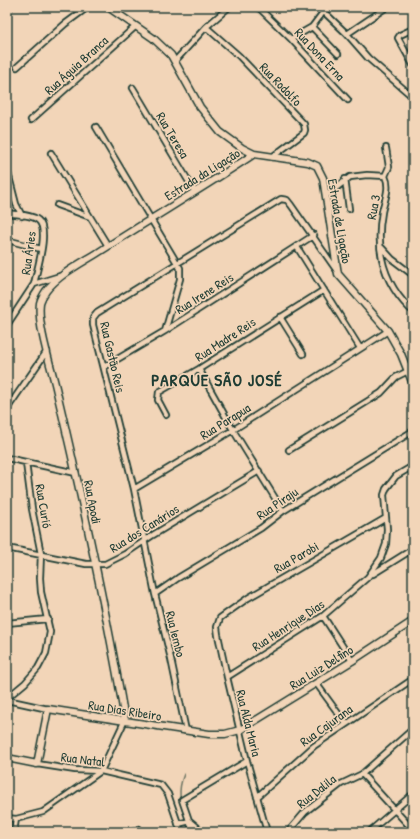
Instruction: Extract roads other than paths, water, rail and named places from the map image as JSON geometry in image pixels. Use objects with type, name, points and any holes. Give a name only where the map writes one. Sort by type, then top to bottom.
[{"type":"street","points":[[7,10],[10,7]]},
{"type":"street","points":[[18,67],[65,24],[88,7]]},
{"type":"street","name":"Estrada da Ligação","points":[[47,290],[62,276],[151,218],[254,154],[232,141],[209,121],[175,61],[160,44],[108,7]]},
{"type":"street","points":[[175,61],[206,26],[229,7]]},
{"type":"street","name":"Rua Dona Erna","points":[[258,7],[291,39],[348,100]]},
{"type":"street","points":[[347,34],[387,7]]},
{"type":"street","points":[[291,39],[312,27],[325,9],[368,58],[413,97]]},
{"type":"street","name":"Rua Águia Branca","points":[[31,120],[136,26]]},
{"type":"street","name":"Rua Rodolfo","points":[[206,26],[240,56],[304,124],[304,133],[272,157]]},
{"type":"street","points":[[312,27],[338,54]]},
{"type":"street","points":[[413,29],[398,37],[413,65]]},
{"type":"street","name":"Rua Teresa","points":[[132,88],[195,192]]},
{"type":"street","points":[[96,127],[178,262],[180,279],[165,331]]},
{"type":"street","name":"Rua 3","points":[[386,148],[389,167],[383,176],[387,191],[380,231],[382,260],[385,274],[395,291],[410,309]]},
{"type":"street","points":[[51,153],[108,246]]},
{"type":"street","name":"Estrada de Ligação","points":[[254,154],[308,162],[317,166],[323,178],[338,274]]},
{"type":"street","name":"Rua Áries","points":[[7,169],[16,204],[22,216]]},
{"type":"street","points":[[326,196],[345,180],[357,175],[383,176]]},
{"type":"street","points":[[345,180],[349,209]]},
{"type":"street","name":"Estrada de Ligação","points":[[275,202],[281,199],[287,200],[314,235],[338,274],[388,331],[401,354],[413,384]]},
{"type":"street","name":"Rua Gastão Reis","points":[[144,542],[134,489],[93,325],[95,315],[275,202]]},
{"type":"street","points":[[57,205],[90,217]]},
{"type":"street","name":"Rua Áries","points":[[7,213],[37,219],[42,224],[44,235],[34,284]]},
{"type":"street","name":"Rua Irene Reis","points":[[104,367],[165,331],[314,235]]},
{"type":"street","points":[[7,240],[41,249]]},
{"type":"street","points":[[297,247],[360,348]]},
{"type":"street","points":[[382,248],[392,259],[413,275]]},
{"type":"street","points":[[7,325],[34,284],[62,276]]},
{"type":"street","name":"Rua Apodi","points":[[47,290],[42,298],[40,308],[47,351],[76,473],[94,565],[113,648],[125,720]]},
{"type":"street","name":"Rua Madre Reis","points":[[166,415],[158,400],[159,392],[199,369],[324,290]]},
{"type":"street","points":[[280,317],[303,354]]},
{"type":"street","name":"Rua Parapua","points":[[134,489],[233,430],[388,331]]},
{"type":"street","points":[[7,409],[47,351]]},
{"type":"street","points":[[199,369],[233,430],[283,511]]},
{"type":"street","points":[[289,450],[381,393],[396,377],[408,371]]},
{"type":"street","name":"Rua Piraju","points":[[154,594],[261,528],[283,511],[413,431]]},
{"type":"street","points":[[7,458],[76,473]]},
{"type":"street","name":"Rua Curió","points":[[7,699],[25,683],[43,660],[50,638],[40,578],[42,554],[32,509],[26,463]]},
{"type":"street","name":"Rua Henrique Dias","points":[[226,677],[323,616],[368,577],[383,553],[386,544],[384,494],[386,489],[396,476],[413,466]]},
{"type":"street","name":"Rua dos Canários","points":[[7,548],[94,565],[113,561],[259,471]]},
{"type":"street","name":"Rua Parobi","points":[[220,618],[248,598],[386,518]]},
{"type":"street","name":"Rua Iembo","points":[[144,542],[154,594],[171,659],[186,731]]},
{"type":"street","points":[[368,577],[413,550]]},
{"type":"street","points":[[323,616],[352,661]]},
{"type":"street","name":"Rua Alda Maria","points":[[220,618],[218,635],[226,677],[267,832]]},
{"type":"street","points":[[7,623],[48,619]]},
{"type":"street","name":"Rua Luiz Delfino","points":[[240,730],[352,661],[413,621]]},
{"type":"street","name":"Rua Cajurana","points":[[257,797],[304,754],[413,679]]},
{"type":"street","points":[[316,683],[346,724]]},
{"type":"street","name":"Rua Dias Ribeiro","points":[[7,699],[48,709],[125,720],[186,731],[224,734],[240,730]]},
{"type":"street","points":[[37,764],[48,709]]},
{"type":"street","points":[[7,818],[16,819],[43,812],[101,771],[125,720]]},
{"type":"street","name":"Rua Dalila","points":[[288,832],[305,812],[342,784],[362,774],[413,729]]},
{"type":"street","name":"Rua Natal","points":[[7,758],[75,770],[101,771],[161,785],[165,788],[179,824]]},
{"type":"street","points":[[193,832],[182,800],[247,761]]},
{"type":"street","points":[[362,774],[413,830]]},
{"type":"street","points":[[369,832],[413,794]]},
{"type":"street","points":[[14,832],[16,819]]},
{"type":"street","points":[[181,832],[179,824],[189,821]]},
{"type":"street","points":[[189,821],[203,832]]},
{"type":"street","points":[[292,826],[294,832]]},
{"type":"street","points":[[133,832],[139,829]]},
{"type":"waterway","points":[[184,774],[180,797],[186,820]]},
{"type":"waterway","points":[[187,824],[190,832]]},
{"type":"district","name":"PARQUE SÃO JOSÉ","points":[[217,379]]}]
